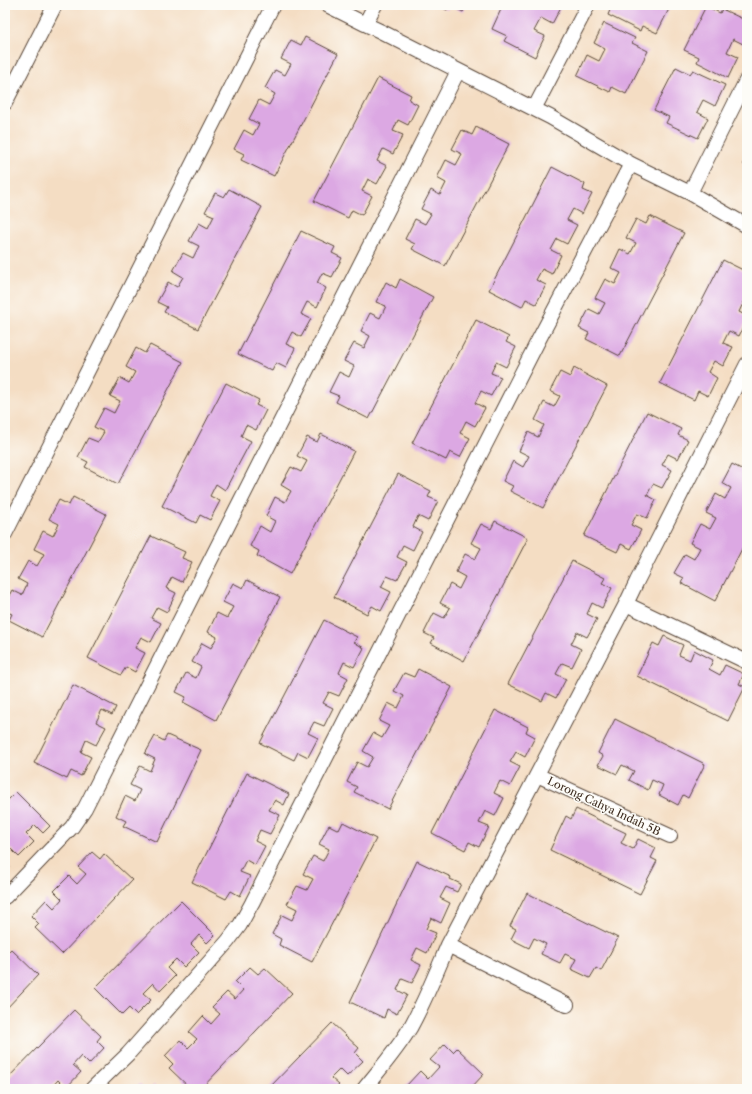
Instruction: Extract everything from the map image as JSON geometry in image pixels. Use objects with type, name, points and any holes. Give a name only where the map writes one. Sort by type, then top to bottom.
[{"type":"street","points":[[5,103],[55,5]]},
{"type":"street","points":[[5,534],[273,5]]},
{"type":"street","points":[[327,5],[550,117],[631,164],[690,193],[747,226]]},
{"type":"street","points":[[365,24],[375,5]]},
{"type":"street","points":[[534,110],[588,5]]},
{"type":"street","points":[[5,897],[72,827],[85,808],[458,71]]},
{"type":"street","points":[[690,193],[747,79]]},
{"type":"street","points":[[92,1089],[128,1054],[228,941],[240,925],[535,348],[631,164]]},
{"type":"street","points":[[364,1089],[394,1051],[409,1029],[424,1002],[448,945],[626,604],[747,364]]},
{"type":"street","points":[[626,604],[747,662]]},
{"type":"street","name":"Lorong Cahya Indah 5B","points":[[537,775],[670,836]]},
{"type":"street","points":[[448,945],[566,1005]]},
{"type":"building","points":[[437,5],[449,5],[447,10]]},
{"type":"building","points":[[449,5],[467,5],[463,12]]},
{"type":"building","points":[[503,5],[562,5],[552,24],[541,18],[534,31],[545,36],[535,57],[504,41],[507,36],[492,29]]},
{"type":"building","points":[[612,5],[671,5],[657,33],[642,26],[640,31],[608,15]]},
{"type":"building","points":[[734,5],[747,5],[747,11]]},
{"type":"building","points":[[706,6],[720,13],[722,9],[747,21],[747,41],[745,45],[733,39],[727,52],[738,57],[728,78],[697,62],[699,57],[684,50]]},
{"type":"building","points":[[604,23],[635,38],[632,43],[648,51],[626,94],[612,87],[610,92],[577,76],[587,55],[599,61],[605,49],[594,43]]},
{"type":"building","points":[[305,37],[338,54],[274,176],[241,160],[244,154],[234,149],[244,130],[253,135],[259,124],[249,119],[259,100],[269,105],[275,94],[265,88],[275,70],[285,75],[291,64],[281,59],[291,40],[301,45]]},
{"type":"building","points":[[676,67],[690,74],[693,70],[725,85],[715,106],[703,100],[697,112],[708,118],[698,138],[666,123],[669,117],[654,110]]},
{"type":"building","points":[[378,78],[411,95],[409,100],[418,105],[408,125],[398,120],[393,131],[403,135],[393,154],[383,149],[377,161],[387,166],[377,184],[368,179],[362,191],[372,196],[362,215],[352,210],[348,218],[314,201]]},
{"type":"building","points":[[476,127],[509,144],[445,266],[412,249],[415,244],[405,239],[415,219],[425,224],[431,214],[421,209],[431,190],[440,195],[446,183],[437,178],[446,160],[456,165],[462,154],[452,149],[462,130],[472,135]]},
{"type":"building","points":[[747,156],[747,166],[743,164]]},
{"type":"building","points":[[552,167],[585,184],[583,190],[592,194],[582,214],[573,209],[567,220],[577,225],[567,244],[557,239],[551,250],[561,255],[552,274],[542,269],[536,280],[546,285],[536,304],[526,299],[522,307],[489,290]]},
{"type":"building","points":[[229,189],[262,207],[198,329],[164,312],[167,307],[157,302],[168,282],[177,287],[183,277],[173,271],[183,253],[193,258],[199,246],[189,241],[199,223],[208,228],[214,216],[205,212],[215,193],[224,197]]},
{"type":"building","points":[[650,216],[684,233],[620,356],[586,339],[589,333],[579,328],[589,309],[599,314],[605,303],[595,298],[605,279],[615,284],[621,273],[611,268],[620,249],[630,254],[636,243],[626,238],[636,219],[646,224]]},
{"type":"building","points":[[301,231],[335,247],[332,253],[342,258],[332,277],[322,273],[317,283],[326,288],[317,307],[307,302],[301,314],[311,319],[301,337],[292,332],[286,344],[295,348],[286,368],[276,363],[272,371],[238,354]]},
{"type":"building","points":[[723,260],[747,272],[747,303],[744,301],[739,312],[747,316],[747,320],[739,336],[729,331],[723,343],[733,347],[723,366],[714,361],[708,372],[717,378],[708,396],[698,391],[694,400],[660,383]]},
{"type":"building","points":[[400,279],[433,297],[369,419],[336,402],[339,396],[329,392],[339,372],[349,377],[354,366],[344,361],[354,343],[364,348],[370,336],[361,331],[370,313],[380,318],[386,306],[376,302],[386,282],[396,288]]},
{"type":"building","points":[[476,320],[509,337],[506,342],[516,347],[506,367],[496,362],[491,373],[501,377],[491,396],[481,391],[475,403],[485,408],[475,426],[466,421],[460,433],[470,438],[460,457],[450,452],[446,460],[412,443]]},
{"type":"building","points":[[150,345],[183,362],[118,484],[85,467],[88,462],[78,457],[88,438],[98,442],[104,432],[94,427],[104,408],[114,413],[120,401],[110,396],[120,378],[129,383],[135,372],[126,367],[136,348],[145,353]]},
{"type":"building","points":[[574,368],[607,386],[543,508],[510,491],[513,486],[503,481],[513,461],[523,467],[529,456],[519,451],[528,432],[538,437],[544,425],[535,420],[544,402],[554,407],[560,396],[550,391],[560,372],[570,377]]},
{"type":"building","points":[[226,383],[259,400],[256,405],[266,410],[256,430],[246,425],[241,436],[251,441],[225,490],[216,484],[210,496],[220,501],[210,520],[200,515],[196,523],[162,506]]},
{"type":"building","points":[[647,412],[681,429],[678,435],[688,440],[678,459],[668,454],[662,465],[672,470],[662,488],[653,484],[647,495],[656,500],[647,518],[637,514],[631,525],[641,530],[631,549],[621,544],[617,552],[584,536]]},
{"type":"building","points":[[321,434],[354,451],[290,574],[257,556],[259,551],[250,546],[260,526],[270,532],[275,521],[266,516],[275,497],[285,502],[291,491],[281,485],[291,467],[301,472],[307,461],[297,456],[307,437],[317,442]]},
{"type":"building","points":[[746,461],[747,539],[715,601],[681,583],[684,578],[674,573],[685,554],[694,559],[700,548],[690,543],[700,524],[710,529],[716,518],[706,513],[716,494],[725,499],[731,488],[722,483],[732,464],[741,469]]},
{"type":"building","points":[[398,474],[431,491],[428,497],[438,501],[428,521],[418,516],[413,527],[422,532],[413,550],[403,545],[397,557],[407,562],[397,580],[387,576],[381,587],[391,592],[381,611],[372,606],[367,614],[334,597]]},
{"type":"building","points":[[73,497],[106,514],[42,637],[9,620],[12,614],[5,611],[5,603],[12,590],[22,595],[27,584],[18,579],[28,561],[37,566],[44,554],[34,549],[43,531],[53,536],[59,524],[49,519],[59,500],[69,505]]},
{"type":"building","points":[[495,521],[528,538],[464,661],[431,643],[434,638],[424,633],[434,613],[444,618],[450,608],[440,603],[450,584],[459,589],[465,577],[456,572],[465,554],[475,559],[481,548],[471,543],[481,524],[491,529]]},
{"type":"building","points":[[151,536],[185,552],[182,558],[192,562],[182,582],[172,577],[166,588],[176,593],[167,612],[157,607],[151,618],[161,623],[151,642],[141,637],[135,648],[145,653],[135,672],[126,667],[121,675],[88,658]]},
{"type":"building","points":[[572,561],[605,578],[602,583],[612,588],[602,608],[592,603],[587,614],[597,619],[587,637],[577,632],[571,644],[581,649],[572,667],[562,663],[556,674],[566,679],[556,698],[546,693],[542,701],[508,684]]},
{"type":"building","points":[[247,580],[280,597],[216,720],[183,702],[186,697],[176,692],[186,673],[196,678],[201,667],[192,662],[202,643],[211,648],[217,637],[208,632],[217,613],[227,618],[233,607],[223,602],[233,583],[243,588]]},
{"type":"building","points":[[324,620],[357,637],[354,642],[364,648],[354,667],[344,662],[339,673],[348,678],[339,696],[329,692],[323,703],[333,708],[324,726],[314,722],[308,733],[318,738],[308,757],[298,752],[294,760],[260,743]]},
{"type":"building","points":[[664,636],[683,645],[679,655],[690,660],[694,650],[713,660],[709,669],[720,675],[725,665],[744,674],[739,684],[745,687],[728,721],[637,676],[653,643],[659,646]]},
{"type":"building","points":[[418,669],[452,687],[388,809],[354,792],[357,787],[347,782],[357,762],[367,767],[373,757],[363,751],[373,733],[382,738],[389,726],[379,721],[388,703],[398,708],[404,696],[394,691],[404,673],[414,677]]},
{"type":"building","points":[[73,685],[116,707],[112,715],[102,710],[96,722],[106,727],[96,745],[86,740],[81,752],[91,757],[81,776],[71,771],[67,779],[34,763]]},
{"type":"building","points":[[495,710],[528,727],[526,732],[535,737],[525,757],[516,752],[510,762],[520,767],[510,786],[500,781],[494,793],[504,798],[495,816],[485,811],[479,823],[489,827],[479,847],[469,842],[465,850],[432,833]]},
{"type":"building","points":[[615,719],[705,764],[688,798],[683,795],[678,805],[659,795],[663,785],[652,780],[648,790],[629,780],[634,771],[622,765],[617,774],[598,765],[603,756],[598,753]]},
{"type":"building","points":[[167,735],[201,750],[157,842],[123,826],[126,821],[116,816],[125,796],[135,801],[140,790],[130,785],[140,766],[150,771],[155,759],[145,754],[155,736],[164,741]]},
{"type":"building","points":[[247,773],[289,794],[284,805],[275,800],[269,810],[280,815],[270,834],[260,830],[255,841],[265,846],[255,865],[246,860],[240,872],[250,876],[240,896],[231,891],[226,899],[192,882]]},
{"type":"building","points":[[16,792],[50,826],[43,833],[35,825],[26,834],[34,842],[19,857],[11,849],[5,856],[5,803]]},
{"type":"building","points":[[576,809],[626,833],[621,843],[633,849],[638,839],[656,848],[651,858],[657,861],[640,894],[550,850],[566,816],[571,819]]},
{"type":"building","points":[[343,822],[376,839],[312,962],[279,945],[281,939],[272,934],[282,915],[292,920],[297,909],[287,904],[297,886],[307,890],[313,879],[303,874],[313,856],[323,861],[329,849],[319,844],[329,825],[339,830]]},
{"type":"building","points":[[92,852],[100,859],[104,854],[132,880],[62,954],[35,928],[39,924],[31,916],[46,900],[54,908],[62,899],[54,891],[69,876],[77,884],[86,874],[78,867]]},
{"type":"building","points":[[5,861],[10,866],[5,872]]},
{"type":"building","points":[[417,861],[451,877],[450,879],[461,884],[457,892],[446,887],[440,898],[450,903],[441,923],[431,918],[426,929],[436,933],[427,953],[417,948],[411,960],[421,965],[412,983],[402,979],[397,990],[407,995],[397,1014],[387,1009],[384,1018],[350,1002]]},
{"type":"building","points":[[527,893],[618,938],[601,971],[596,968],[590,978],[571,969],[576,959],[565,954],[560,963],[541,954],[546,944],[534,938],[529,948],[511,939],[516,929],[510,926]]},
{"type":"building","points":[[181,901],[215,935],[207,943],[199,935],[191,944],[199,952],[184,967],[176,959],[167,968],[175,976],[160,991],[153,983],[143,993],[151,1000],[136,1015],[129,1008],[122,1015],[95,988]]},
{"type":"building","points":[[11,949],[38,975],[5,1010],[5,955]]},
{"type":"building","points":[[250,967],[258,974],[265,968],[292,993],[201,1089],[191,1089],[169,1068],[173,1064],[165,1056],[180,1040],[188,1048],[197,1039],[189,1032],[203,1016],[211,1024],[220,1014],[212,1007],[227,992],[235,999],[243,990],[235,982]]},
{"type":"building","points":[[74,1010],[101,1036],[97,1041],[104,1048],[89,1064],[81,1056],[73,1065],[81,1072],[66,1088],[58,1080],[50,1089],[5,1089],[5,1081]]},
{"type":"building","points":[[332,1023],[359,1048],[355,1053],[363,1061],[347,1076],[340,1069],[331,1078],[339,1085],[335,1089],[268,1089]]},
{"type":"building","points":[[445,1044],[453,1052],[457,1048],[484,1074],[470,1089],[407,1089],[405,1087],[420,1071],[428,1079],[439,1067],[430,1060]]},
{"type":"building","points":[[140,1084],[145,1089],[135,1089]]},
{"type":"building","points":[[154,1085],[158,1089],[150,1089]]}]
